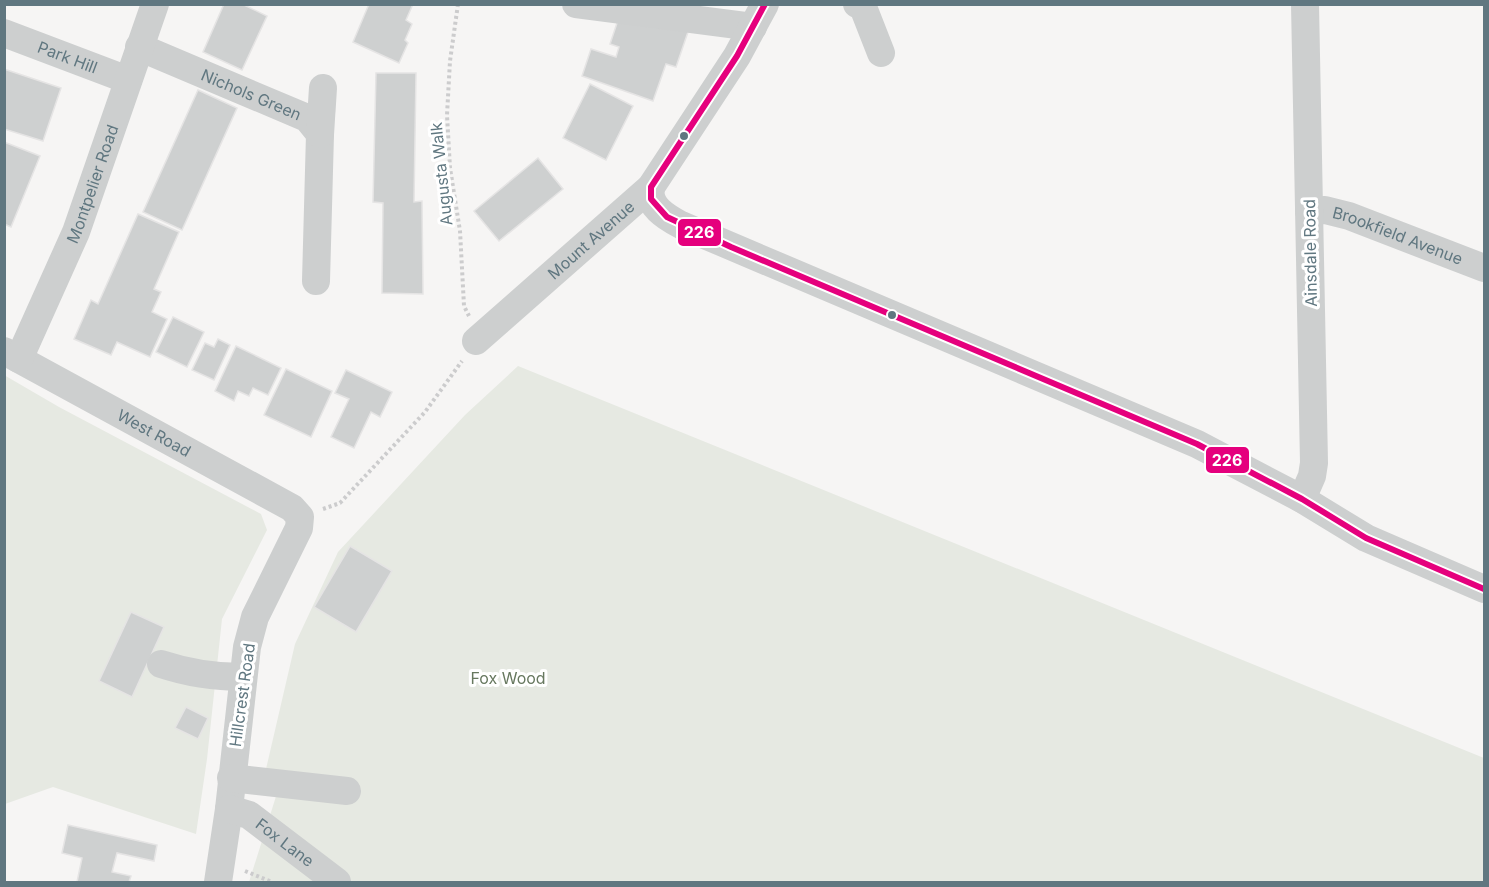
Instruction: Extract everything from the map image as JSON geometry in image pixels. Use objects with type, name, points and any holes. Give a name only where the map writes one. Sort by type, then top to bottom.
[{"type":"street","name":"Montpelier Road","points":[[12,355],[76,232],[155,4]]},
{"type":"street","points":[[576,4],[759,16]]},
{"type":"street","points":[[857,4],[862,7],[881,53]]},
{"type":"street","name":"Ainsdale Road","points":[[1302,499],[1308,488],[1314,463],[1305,4]]},
{"type":"street","name":"Mount Avenue","points":[[479,338],[651,186],[731,66],[759,16]]},
{"type":"street","name":"Park Hill","points":[[4,33],[128,80]]},
{"type":"street","name":"Nichols Green","points":[[139,47],[307,118],[320,134]]},
{"type":"street","points":[[316,281],[323,88]]},
{"type":"street","points":[[651,186],[651,199],[655,206],[667,217],[681,225],[1197,444],[1302,499],[1366,538],[1485,589]]},
{"type":"street","name":"Brookfield Avenue","points":[[1310,211],[1325,210],[1348,216],[1485,268]]},
{"type":"street","name":"West Road","points":[[12,355],[292,508],[300,518]]},
{"type":"street","name":"Hillcrest Road","points":[[218,882],[229,809],[247,647],[255,617],[298,528],[300,518]]},
{"type":"street","points":[[161,664],[180,671],[243,677]]},
{"type":"street","points":[[231,778],[347,791]]},
{"type":"street","name":"Fox Lane","points":[[229,809],[249,815],[338,882]]},
{"type":"path","name":"Augusta Walk","points":[[458,4],[450,61],[447,115],[450,168],[460,231],[464,306],[479,338]]},
{"type":"path","points":[[300,518],[340,503],[426,412],[479,338]]},
{"type":"green space","name":"Fox Wood","points":[[518,366],[1484,758],[1484,882],[249,882],[278,790],[263,782],[295,644],[338,552],[465,415]]},
{"type":"green space","points":[[4,375],[59,407],[261,514],[267,530],[222,619],[207,759],[196,834],[53,787],[5,804]]},
{"type":"building","points":[[224,4],[242,4],[267,16],[242,70],[203,52]]},
{"type":"building","points":[[369,4],[413,4],[406,20],[412,24],[405,40],[408,43],[399,63],[353,42]]},
{"type":"building","points":[[621,11],[689,29],[676,67],[666,64],[653,101],[582,76],[591,49],[616,57],[619,47],[610,44]]},
{"type":"building","points":[[4,69],[61,88],[43,141],[4,129]]},
{"type":"building","points":[[376,73],[416,73],[414,202],[422,201],[423,294],[382,293],[383,203],[373,202]]},
{"type":"building","points":[[590,84],[633,106],[606,160],[563,138]]},
{"type":"building","points":[[198,90],[237,108],[182,230],[143,212]]},
{"type":"building","points":[[4,142],[40,156],[11,227],[4,224]]},
{"type":"building","points":[[538,158],[563,189],[499,241],[474,211]]},
{"type":"building","points":[[138,214],[179,232],[154,289],[161,292],[152,312],[167,319],[150,357],[117,342],[111,355],[74,339],[91,300],[98,304]]},
{"type":"building","points":[[173,317],[204,332],[187,367],[156,352]]},
{"type":"building","points":[[218,339],[230,345],[214,380],[192,370],[205,343],[214,347]]},
{"type":"building","points":[[236,346],[281,368],[268,395],[253,388],[249,396],[238,391],[234,401],[215,391]]},
{"type":"building","points":[[286,369],[332,391],[311,437],[264,415]]},
{"type":"building","points":[[346,370],[392,392],[380,417],[371,412],[354,448],[331,437],[349,399],[335,393]]},
{"type":"building","points":[[350,546],[392,571],[356,632],[314,607]]},
{"type":"building","points":[[131,612],[164,627],[132,697],[99,681]]},
{"type":"building","points":[[186,707],[208,718],[198,739],[175,728]]},
{"type":"building","points":[[68,825],[157,845],[154,861],[117,853],[112,872],[131,876],[129,882],[77,882],[82,858],[62,853]]},
{"type":"transit line","name":"226","points":[[765,4],[737,56],[651,187],[651,199],[667,217],[731,247],[1197,444],[1302,499],[1366,538],[1484,589]]}]
